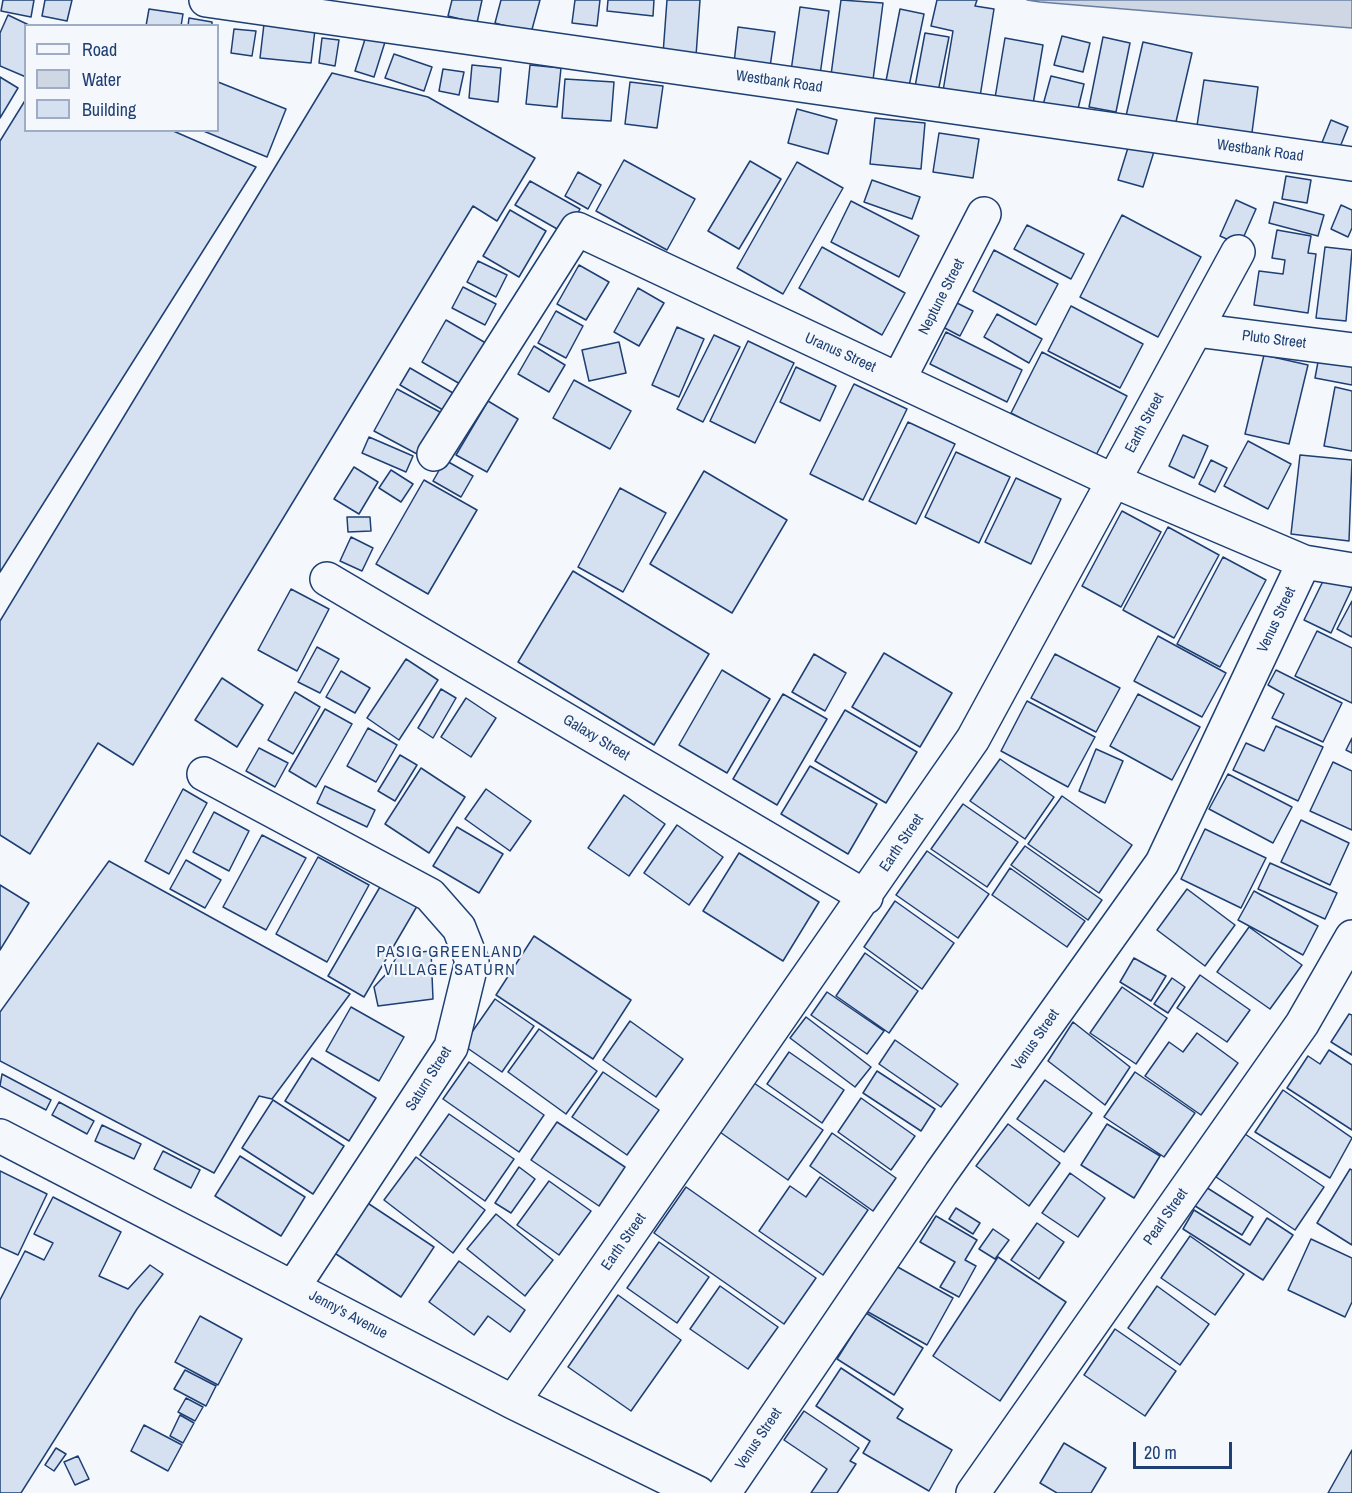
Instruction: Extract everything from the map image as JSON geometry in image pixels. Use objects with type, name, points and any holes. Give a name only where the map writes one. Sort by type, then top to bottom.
[{"type":"street","name":"Westbank Road","points":[[206,0],[1352,164]]},
{"type":"street","name":"Neptune Street","points":[[899,380],[984,214]]},
{"type":"street","name":"Uranus Street","points":[[434,454],[577,229],[1114,481],[1304,562],[1352,570]]},
{"type":"street","name":"Earth Street","points":[[513,1402],[866,897],[973,739],[1238,252]]},
{"type":"street","name":"Pluto Street","points":[[1196,330],[1352,350]]},
{"type":"street","name":"Venus Street","points":[[724,1493],[941,1173],[1162,863],[1304,562]]},
{"type":"street","name":"Galaxy Street","points":[[327,579],[866,897]]},
{"type":"street","name":"Saturn Street","points":[[204,774],[430,895],[459,928],[472,961],[451,1047],[294,1286]]},
{"type":"street","name":"Pearl Street","points":[[973,1493],[1302,1024],[1352,937]]},
{"type":"street","name":"Jenny's Avenue","points":[[0,1136],[294,1286],[513,1402],[698,1493]]},
{"type":"water","points":[[1027,0],[1352,0],[1352,28],[1040,2]]},
{"type":"building","points":[[3,0],[34,0],[31,17],[1,11]]},
{"type":"building","points":[[45,0],[72,0],[67,21],[42,16]]},
{"type":"building","points":[[452,0],[482,0],[477,23],[448,16]]},
{"type":"building","points":[[501,0],[540,0],[531,33],[495,23]]},
{"type":"building","points":[[575,0],[600,0],[597,26],[572,23]]},
{"type":"building","points":[[608,0],[654,0],[653,16],[607,11]]},
{"type":"building","points":[[667,0],[700,0],[696,56],[663,54]]},
{"type":"building","points":[[841,0],[883,3],[873,80],[831,75]]},
{"type":"building","points":[[937,0],[977,0],[975,6],[994,9],[979,103],[942,97],[953,31],[931,26]]},
{"type":"building","points":[[800,7],[829,11],[820,75],[791,71]]},
{"type":"building","points":[[149,9],[183,14],[181,24],[146,24]]},
{"type":"building","points":[[900,9],[924,14],[908,91],[885,86]]},
{"type":"building","points":[[8,15],[27,24],[24,24],[24,76],[0,66],[0,33]]},
{"type":"building","points":[[189,18],[212,22],[212,24],[188,24]]},
{"type":"building","points":[[264,24],[315,30],[311,63],[260,58]]},
{"type":"building","points":[[738,27],[775,32],[770,67],[734,63]]},
{"type":"building","points":[[234,29],[256,31],[252,56],[231,53]]},
{"type":"building","points":[[925,33],[949,37],[937,97],[914,92]]},
{"type":"building","points":[[366,36],[385,42],[374,77],[355,71]]},
{"type":"building","points":[[1062,36],[1090,43],[1083,72],[1054,65]]},
{"type":"building","points":[[1103,37],[1130,43],[1116,112],[1089,107]]},
{"type":"building","points":[[322,38],[339,40],[335,66],[319,63]]},
{"type":"building","points":[[1005,38],[1043,45],[1033,104],[995,98]]},
{"type":"building","points":[[1143,42],[1192,53],[1175,126],[1126,116]]},
{"type":"building","points":[[394,54],[432,67],[424,91],[385,78]]},
{"type":"building","points":[[472,65],[501,68],[498,102],[469,98]]},
{"type":"building","points":[[530,65],[561,68],[557,107],[526,104]]},
{"type":"building","points":[[443,69],[464,72],[459,95],[439,91]]},
{"type":"building","points":[[332,73],[428,97],[535,158],[497,221],[473,206],[133,765],[98,743],[30,854],[0,835],[0,621]]},
{"type":"building","points":[[1051,76],[1084,84],[1077,113],[1043,105]]},
{"type":"building","points":[[0,77],[18,88],[0,118]]},
{"type":"building","points":[[565,79],[614,82],[611,121],[562,118]]},
{"type":"building","points":[[1204,80],[1258,87],[1251,140],[1196,132]]},
{"type":"building","points":[[219,82],[286,109],[267,157],[206,132],[219,132]]},
{"type":"building","points":[[630,82],[663,86],[657,128],[625,124]]},
{"type":"building","points":[[24,102],[24,132],[176,132],[256,167],[0,572],[0,141]]},
{"type":"building","points":[[797,109],[837,120],[828,154],[788,143]]},
{"type":"building","points":[[875,118],[925,123],[921,169],[870,164]]},
{"type":"building","points":[[1331,120],[1348,127],[1338,152],[1321,145]]},
{"type":"building","points":[[939,133],[979,139],[973,178],[933,172]]},
{"type":"building","points":[[1131,138],[1156,145],[1143,187],[1118,180]]},
{"type":"building","points":[[624,160],[695,199],[667,250],[596,211]]},
{"type":"building","points":[[750,161],[781,179],[739,249],[708,231]]},
{"type":"building","points":[[797,162],[843,188],[783,294],[737,268]]},
{"type":"building","points":[[578,172],[601,185],[588,209],[565,196]]},
{"type":"building","points":[[1286,176],[1311,180],[1307,203],[1282,199]]},
{"type":"building","points":[[872,180],[920,197],[912,219],[864,202]]},
{"type":"building","points":[[530,181],[580,209],[566,234],[515,205]]},
{"type":"building","points":[[1236,200],[1256,209],[1240,245],[1220,236]]},
{"type":"building","points":[[851,201],[919,236],[899,277],[831,242]]},
{"type":"building","points":[[1274,202],[1324,215],[1318,236],[1269,223]]},
{"type":"building","points":[[1341,205],[1352,210],[1352,228],[1348,237],[1331,229]]},
{"type":"building","points":[[510,210],[546,231],[519,277],[483,256]]},
{"type":"building","points":[[1122,215],[1201,257],[1158,337],[1080,297]]},
{"type":"building","points":[[1027,225],[1084,254],[1071,279],[1014,249]]},
{"type":"building","points":[[1277,230],[1311,236],[1308,253],[1316,254],[1308,313],[1254,305],[1259,271],[1283,274],[1285,260],[1272,258]]},
{"type":"building","points":[[822,247],[905,293],[882,335],[799,288]]},
{"type":"building","points":[[1325,247],[1352,250],[1346,321],[1316,318]]},
{"type":"building","points":[[994,250],[1058,284],[1036,325],[973,291]]},
{"type":"building","points":[[478,261],[507,275],[496,297],[467,282]]},
{"type":"building","points":[[579,265],[609,282],[586,320],[557,304]]},
{"type":"building","points":[[463,287],[496,304],[485,325],[452,308]]},
{"type":"building","points":[[638,288],[664,303],[639,346],[614,332]]},
{"type":"building","points":[[951,300],[973,311],[960,336],[939,325]]},
{"type":"building","points":[[1071,306],[1143,344],[1120,388],[1048,351]]},
{"type":"building","points":[[556,311],[583,326],[566,358],[538,343]]},
{"type":"building","points":[[997,314],[1042,339],[1029,363],[984,337]]},
{"type":"building","points":[[446,320],[491,346],[467,388],[422,362]]},
{"type":"building","points":[[677,327],[704,339],[679,397],[652,385]]},
{"type":"building","points":[[946,332],[1022,370],[1007,402],[930,364]]},
{"type":"building","points":[[714,335],[740,347],[703,422],[677,409]]},
{"type":"building","points":[[748,341],[794,363],[755,443],[710,421]]},
{"type":"building","points":[[619,342],[626,373],[589,381],[582,350]]},
{"type":"building","points":[[534,346],[565,365],[549,392],[518,374]]},
{"type":"building","points":[[1320,351],[1352,357],[1352,385],[1315,378]]},
{"type":"building","points":[[1042,352],[1127,396],[1095,457],[1011,413]]},
{"type":"building","points":[[1264,355],[1308,365],[1289,444],[1245,434]]},
{"type":"building","points":[[796,367],[836,386],[820,421],[780,402]]},
{"type":"building","points":[[410,368],[453,393],[443,410],[400,385]]},
{"type":"building","points":[[574,380],[631,411],[610,449],[553,418]]},
{"type":"building","points":[[854,384],[907,409],[863,500],[810,474]]},
{"type":"building","points":[[1335,387],[1352,391],[1352,451],[1324,446]]},
{"type":"building","points":[[397,389],[440,412],[417,454],[374,431]]},
{"type":"building","points":[[488,401],[518,419],[487,472],[456,455]]},
{"type":"building","points":[[908,422],[955,444],[916,524],[869,501]]},
{"type":"building","points":[[1183,435],[1208,446],[1194,478],[1169,466]]},
{"type":"building","points":[[369,437],[413,456],[406,472],[362,453]]},
{"type":"building","points":[[1248,441],[1291,464],[1268,509],[1224,486]]},
{"type":"building","points":[[956,452],[1010,477],[979,543],[925,517]]},
{"type":"building","points":[[1300,455],[1352,460],[1349,541],[1291,534]]},
{"type":"building","points":[[445,460],[473,476],[461,497],[433,481]]},
{"type":"building","points":[[1211,460],[1227,468],[1215,492],[1199,484]]},
{"type":"building","points":[[354,467],[378,482],[359,514],[334,499]]},
{"type":"building","points":[[391,470],[413,484],[401,502],[379,488]]},
{"type":"building","points":[[704,471],[787,520],[732,613],[650,564]]},
{"type":"building","points":[[1016,478],[1061,499],[1031,564],[985,542]]},
{"type":"building","points":[[424,480],[477,510],[428,594],[376,564]]},
{"type":"building","points":[[620,488],[666,513],[623,592],[578,567]]},
{"type":"building","points":[[1122,511],[1161,532],[1121,607],[1082,586]]},
{"type":"building","points":[[347,517],[370,517],[371,531],[348,532]]},
{"type":"building","points":[[1168,527],[1219,555],[1174,638],[1123,610]]},
{"type":"building","points":[[351,537],[373,548],[362,571],[340,561]]},
{"type":"building","points":[[1223,557],[1266,580],[1220,667],[1177,644]]},
{"type":"building","points":[[573,571],[709,654],[654,745],[518,662]]},
{"type":"building","points":[[1326,575],[1352,588],[1331,633],[1304,620]]},
{"type":"building","points":[[291,589],[329,609],[297,671],[258,650]]},
{"type":"building","points":[[1352,601],[1352,637],[1337,629]]},
{"type":"building","points":[[1317,631],[1352,648],[1352,703],[1295,676]]},
{"type":"building","points":[[1158,636],[1226,673],[1202,717],[1134,681]]},
{"type":"building","points":[[317,647],[339,659],[320,693],[298,682]]},
{"type":"building","points":[[884,653],[952,693],[920,747],[852,707]]},
{"type":"building","points":[[814,654],[846,673],[825,711],[792,692]]},
{"type":"building","points":[[1055,654],[1120,688],[1096,732],[1031,698]]},
{"type":"building","points":[[406,659],[438,680],[399,740],[367,718]]},
{"type":"building","points":[[722,670],[770,699],[727,773],[679,745]]},
{"type":"building","points":[[1276,670],[1342,703],[1323,742],[1272,718],[1284,694],[1268,685]]},
{"type":"building","points":[[341,671],[370,688],[355,713],[326,697]]},
{"type":"building","points":[[222,678],[263,705],[237,747],[195,720]]},
{"type":"building","points":[[441,689],[456,698],[433,738],[418,728]]},
{"type":"building","points":[[295,692],[320,707],[293,754],[268,740]]},
{"type":"building","points":[[783,694],[827,719],[777,805],[733,779]]},
{"type":"building","points":[[1138,694],[1200,727],[1172,780],[1110,746]]},
{"type":"building","points":[[466,698],[496,718],[471,757],[441,737]]},
{"type":"building","points":[[1027,701],[1095,737],[1068,787],[1001,751]]},
{"type":"building","points":[[325,709],[352,724],[316,787],[289,771]]},
{"type":"building","points":[[845,710],[917,752],[886,803],[815,761]]},
{"type":"building","points":[[1276,726],[1323,747],[1298,801],[1233,770],[1246,743],[1264,751]]},
{"type":"building","points":[[368,728],[397,745],[376,782],[347,766]]},
{"type":"building","points":[[1352,738],[1352,753],[1346,750]]},
{"type":"building","points":[[259,748],[288,763],[275,787],[246,771]]},
{"type":"building","points":[[1096,749],[1123,761],[1105,803],[1079,791]]},
{"type":"building","points":[[400,755],[417,765],[395,801],[378,791]]},
{"type":"building","points":[[1000,759],[1054,797],[1025,839],[970,801]]},
{"type":"building","points":[[1333,762],[1352,771],[1352,830],[1310,811]]},
{"type":"building","points":[[810,766],[877,804],[848,854],[781,814]]},
{"type":"building","points":[[421,768],[465,797],[429,853],[385,824]]},
{"type":"building","points":[[1228,774],[1292,807],[1273,843],[1209,809]]},
{"type":"building","points":[[325,786],[375,810],[367,827],[317,803]]},
{"type":"building","points":[[183,789],[207,803],[169,874],[145,861]]},
{"type":"building","points":[[486,789],[531,821],[510,851],[465,819]]},
{"type":"building","points":[[624,795],[665,824],[629,876],[588,848]]},
{"type":"building","points":[[1062,796],[1132,845],[1099,893],[1028,844]]},
{"type":"building","points":[[963,804],[1018,842],[987,887],[931,849]]},
{"type":"building","points":[[214,812],[249,831],[229,871],[193,852]]},
{"type":"building","points":[[1301,820],[1349,843],[1330,885],[1281,862]]},
{"type":"building","points":[[677,825],[723,857],[689,905],[644,873]]},
{"type":"building","points":[[457,827],[503,854],[479,893],[433,866]]},
{"type":"building","points":[[1205,829],[1266,858],[1241,908],[1181,879]]},
{"type":"building","points":[[262,835],[306,858],[266,930],[223,907]]},
{"type":"building","points":[[1025,846],[1102,900],[1088,920],[1011,865]]},
{"type":"building","points":[[927,851],[989,894],[958,938],[896,895]]},
{"type":"building","points":[[739,853],[819,902],[783,961],[703,911]]},
{"type":"building","points":[[318,857],[369,885],[327,962],[276,934]]},
{"type":"building","points":[[186,860],[221,880],[205,908],[170,889]]},
{"type":"building","points":[[109,861],[350,994],[272,1099],[259,1096],[214,1173],[0,1061],[0,1012]]},
{"type":"building","points":[[1270,863],[1337,893],[1325,919],[1258,889]]},
{"type":"building","points":[[1010,868],[1085,921],[1067,947],[992,895]]},
{"type":"building","points":[[384,880],[420,901],[364,997],[328,976]]},
{"type":"building","points":[[0,885],[29,903],[0,950]]},
{"type":"building","points":[[1187,889],[1235,925],[1205,966],[1157,930]]},
{"type":"building","points":[[1254,891],[1318,926],[1303,955],[1238,920]]},
{"type":"building","points":[[895,901],[954,943],[922,989],[864,947]]},
{"type":"building","points":[[1249,927],[1302,965],[1270,1009],[1217,972]]},
{"type":"building","points":[[534,936],[631,1000],[593,1059],[496,995]]},
{"type":"building","points":[[431,951],[433,999],[378,1006],[374,987],[389,971],[398,954]]},
{"type":"building","points":[[865,953],[918,991],[889,1033],[836,996]]},
{"type":"building","points":[[1134,958],[1166,976],[1151,1001],[1120,982]]},
{"type":"building","points":[[1200,975],[1250,1010],[1227,1042],[1177,1008]]},
{"type":"building","points":[[1172,978],[1185,987],[1168,1013],[1154,1004]]},
{"type":"building","points":[[1122,987],[1167,1018],[1136,1064],[1090,1033]]},
{"type":"building","points":[[827,992],[884,1031],[867,1054],[811,1015]]},
{"type":"building","points":[[495,999],[534,1026],[502,1072],[463,1045]]},
{"type":"building","points":[[351,1007],[404,1037],[379,1081],[326,1051]]},
{"type":"building","points":[[1349,1014],[1352,1015],[1352,1055],[1331,1042]]},
{"type":"building","points":[[806,1017],[871,1067],[855,1087],[790,1038]]},
{"type":"building","points":[[630,1021],[683,1059],[656,1097],[603,1060]]},
{"type":"building","points":[[1073,1022],[1130,1067],[1105,1105],[1048,1061]]},
{"type":"building","points":[[539,1029],[597,1071],[566,1114],[508,1072]]},
{"type":"building","points":[[1197,1033],[1238,1063],[1201,1115],[1145,1076],[1169,1042],[1183,1052]]},
{"type":"building","points":[[895,1040],[958,1084],[941,1107],[879,1064]]},
{"type":"building","points":[[1329,1050],[1352,1065],[1352,1130],[1287,1088],[1308,1056],[1320,1064]]},
{"type":"building","points":[[789,1052],[844,1090],[822,1123],[767,1084]]},
{"type":"building","points":[[312,1058],[376,1098],[349,1141],[285,1101]]},
{"type":"building","points":[[469,1062],[544,1115],[519,1152],[443,1099]]},
{"type":"building","points":[[877,1071],[935,1109],[921,1131],[863,1093]]},
{"type":"building","points":[[603,1072],[659,1110],[627,1155],[572,1117]]},
{"type":"building","points":[[1135,1072],[1195,1113],[1164,1157],[1104,1117]]},
{"type":"building","points":[[2,1074],[51,1100],[46,1110],[0,1086]]},
{"type":"building","points":[[1045,1080],[1092,1113],[1064,1152],[1017,1119]]},
{"type":"building","points":[[751,1081],[823,1130],[788,1180],[717,1130]]},
{"type":"building","points":[[1283,1090],[1352,1138],[1330,1178],[1255,1132]]},
{"type":"building","points":[[861,1098],[915,1136],[891,1170],[838,1132]]},
{"type":"building","points":[[273,1100],[344,1146],[313,1194],[242,1148]]},
{"type":"building","points":[[59,1102],[94,1121],[87,1134],[52,1115]]},
{"type":"building","points":[[449,1114],[514,1159],[485,1201],[420,1155]]},
{"type":"building","points":[[557,1122],[625,1167],[599,1206],[531,1160]]},
{"type":"building","points":[[1008,1124],[1060,1163],[1029,1206],[976,1166]]},
{"type":"building","points":[[1107,1124],[1160,1156],[1134,1198],[1081,1165]]},
{"type":"building","points":[[102,1125],[141,1144],[134,1159],[95,1141]]},
{"type":"building","points":[[832,1133],[896,1178],[873,1211],[810,1166]]},
{"type":"building","points":[[1245,1134],[1324,1187],[1295,1230],[1216,1177]]},
{"type":"building","points":[[163,1151],[200,1170],[191,1188],[154,1169]]},
{"type":"building","points":[[240,1156],[305,1197],[281,1236],[215,1196]]},
{"type":"building","points":[[416,1157],[485,1210],[453,1253],[384,1200]]},
{"type":"building","points":[[519,1167],[535,1179],[511,1213],[495,1203]]},
{"type":"building","points":[[1350,1169],[1352,1170],[1352,1245],[1317,1223]]},
{"type":"building","points":[[0,1171],[47,1194],[18,1255],[0,1247]]},
{"type":"building","points":[[1070,1173],[1105,1198],[1078,1237],[1042,1213]]},
{"type":"building","points":[[820,1177],[868,1210],[823,1275],[759,1231],[790,1186],[806,1197]]},
{"type":"building","points":[[549,1181],[591,1211],[559,1255],[517,1225]]},
{"type":"building","points":[[1198,1182],[1253,1217],[1242,1235],[1187,1201]]},
{"type":"building","points":[[686,1187],[816,1278],[784,1324],[654,1233]]},
{"type":"building","points":[[53,1197],[121,1232],[99,1276],[128,1289],[150,1265],[163,1274],[137,1309],[21,1493],[0,1493],[0,1300],[25,1251],[44,1260],[53,1243],[34,1234]]},
{"type":"building","points":[[363,1200],[434,1247],[401,1297],[330,1250]]},
{"type":"building","points":[[956,1208],[980,1223],[973,1234],[949,1219]]},
{"type":"building","points":[[1194,1210],[1250,1245],[1267,1218],[1293,1235],[1263,1280],[1183,1229]]},
{"type":"building","points":[[496,1214],[553,1260],[525,1296],[467,1249]]},
{"type":"building","points":[[936,1216],[977,1240],[965,1260],[976,1266],[959,1297],[940,1287],[955,1262],[920,1242]]},
{"type":"building","points":[[1037,1223],[1064,1242],[1039,1279],[1011,1260]]},
{"type":"building","points":[[993,1229],[1009,1240],[995,1259],[979,1249]]},
{"type":"building","points":[[1190,1236],[1244,1274],[1215,1315],[1161,1278]]},
{"type":"building","points":[[1311,1239],[1352,1258],[1352,1302],[1345,1317],[1288,1290]]},
{"type":"building","points":[[659,1242],[709,1277],[677,1323],[627,1288]]},
{"type":"building","points":[[998,1257],[1066,1302],[1000,1401],[933,1356]]},
{"type":"building","points":[[459,1261],[525,1310],[510,1332],[488,1316],[474,1335],[429,1302]]},
{"type":"building","points":[[887,1261],[953,1298],[927,1345],[861,1308]]},
{"type":"building","points":[[720,1286],[778,1327],[748,1369],[690,1329]]},
{"type":"building","points":[[1157,1286],[1209,1324],[1180,1365],[1128,1328]]},
{"type":"building","points":[[618,1295],[681,1340],[631,1411],[568,1367]]},
{"type":"building","points":[[866,1313],[923,1348],[894,1395],[837,1359]]},
{"type":"building","points":[[200,1316],[242,1339],[218,1385],[175,1362]]},
{"type":"building","points":[[1115,1329],[1176,1371],[1145,1416],[1084,1375]]},
{"type":"building","points":[[841,1368],[903,1409],[897,1418],[952,1450],[929,1491],[863,1453],[870,1441],[816,1406]]},
{"type":"building","points":[[185,1370],[216,1386],[206,1406],[174,1389]]},
{"type":"building","points":[[186,1398],[203,1407],[195,1421],[178,1412]]},
{"type":"building","points":[[804,1411],[859,1448],[850,1461],[856,1464],[837,1493],[811,1493],[827,1469],[784,1440]]},
{"type":"building","points":[[180,1415],[194,1423],[183,1443],[170,1436]]},
{"type":"building","points":[[144,1425],[182,1445],[168,1471],[131,1451]]},
{"type":"building","points":[[1064,1443],[1106,1468],[1091,1493],[1057,1493],[1040,1483]]},
{"type":"building","points":[[56,1448],[66,1454],[54,1471],[45,1465]]},
{"type":"building","points":[[1352,1450],[1352,1493],[1328,1493]]},
{"type":"building","points":[[78,1456],[89,1479],[75,1485],[64,1462]]},
{"type":"district","name":"PASIG GREENLAND VILLAGE SATURN","points":[[450,962]]}]
